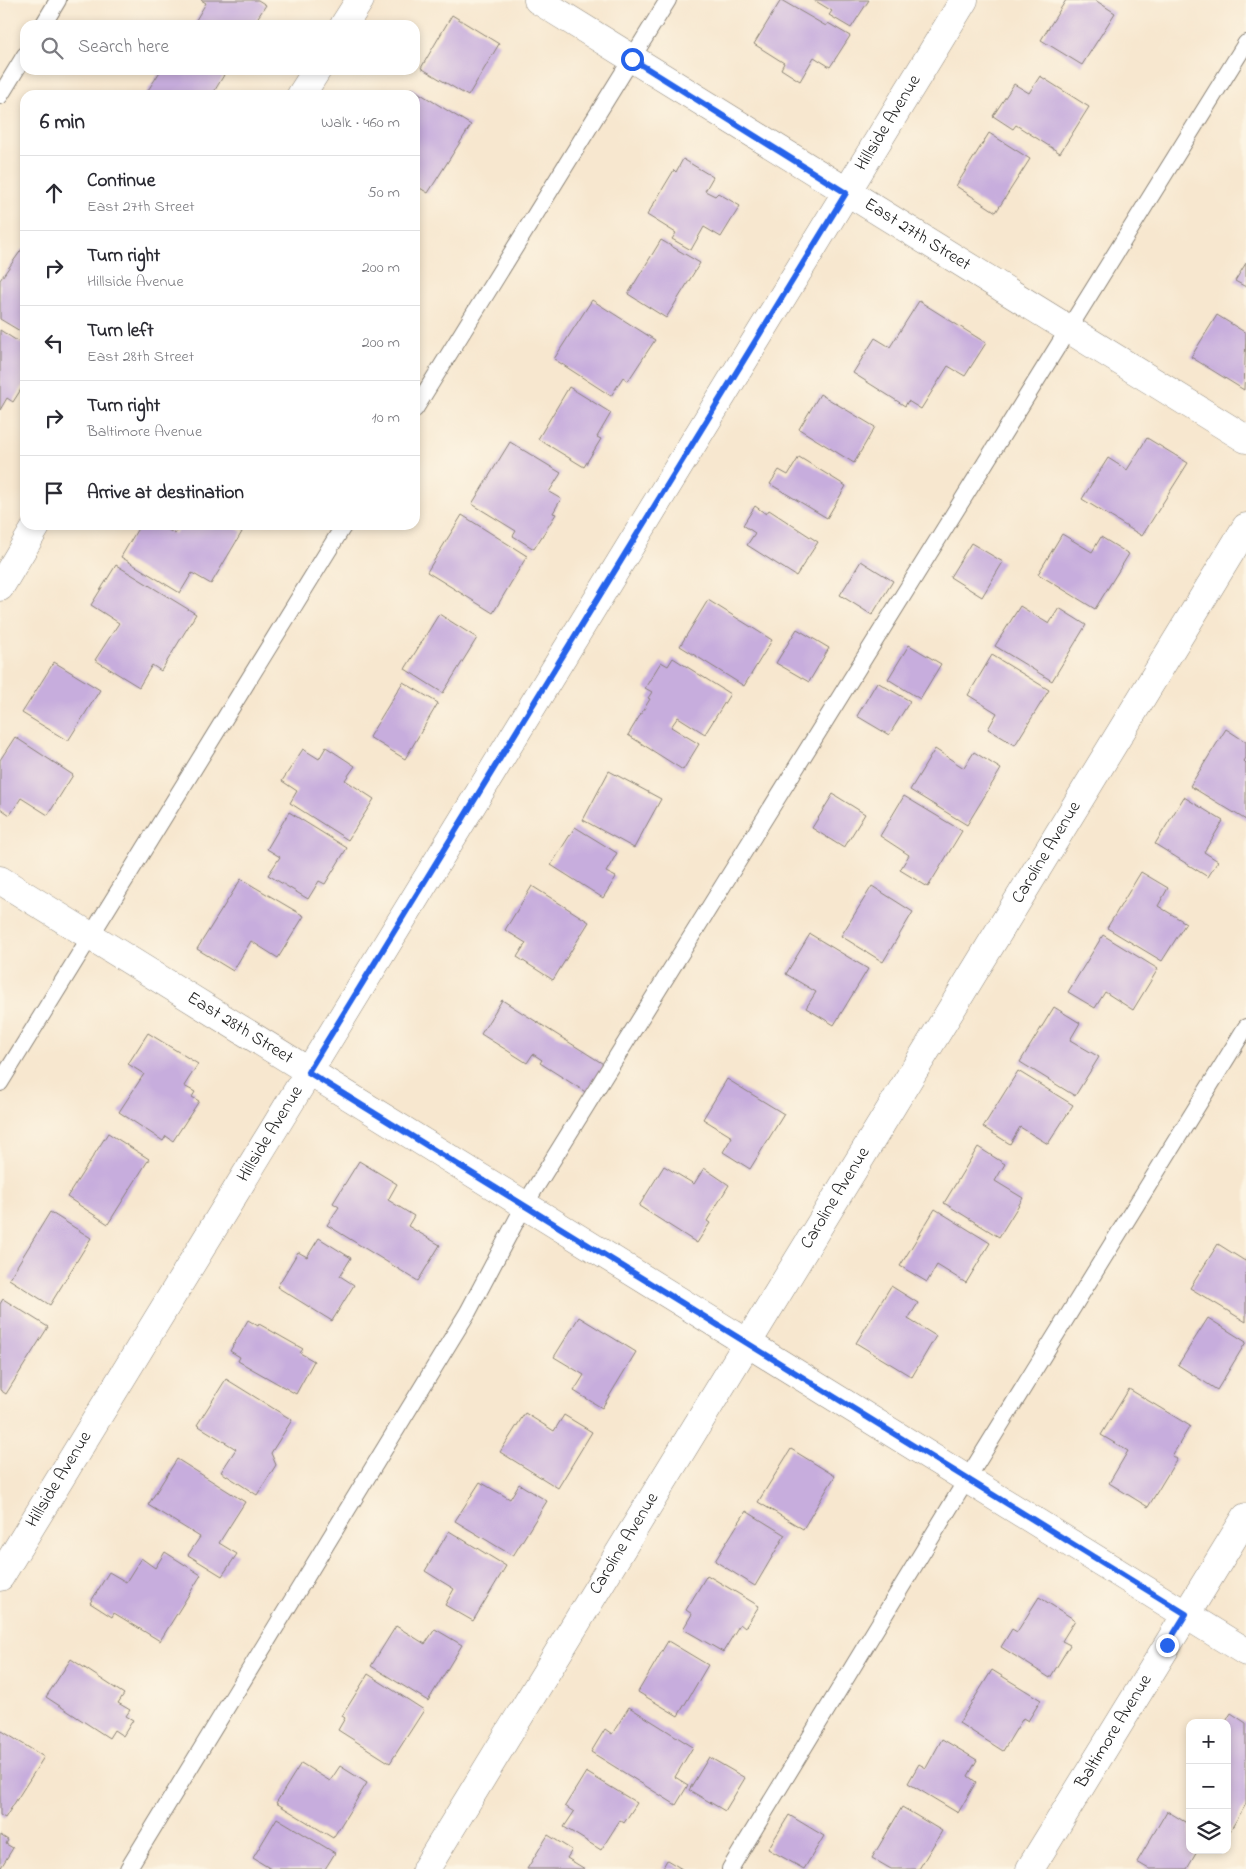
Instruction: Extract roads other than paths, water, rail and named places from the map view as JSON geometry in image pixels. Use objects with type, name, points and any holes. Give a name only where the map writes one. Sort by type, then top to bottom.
[{"type":"street","points":[[347,20],[360,0]]},
{"type":"street","name":"East 27th Street","points":[[538,0],[846,193],[1246,439]]},
{"type":"street","name":"Hillside Avenue","points":[[0,1577],[964,0]]},
{"type":"street","points":[[304,90],[314,75]]},
{"type":"street","name":"Caroline Avenue","points":[[426,1869],[1246,527]]},
{"type":"street","points":[[0,586],[34,530]]},
{"type":"street","name":"East 28th Street","points":[[0,880],[1246,1652]]},
{"type":"street","name":"Baltimore Avenue","points":[[1030,1869],[1246,1517]]},
{"type":"lane","points":[[46,20],[58,0]]},
{"type":"lane","points":[[420,402],[668,0]]},
{"type":"lane","points":[[128,1869],[468,1312],[524,1206],[1246,43]]},
{"type":"lane","points":[[0,96],[20,63]]},
{"type":"lane","points":[[0,1083],[341,530]]},
{"type":"lane","points":[[730,1869],[967,1479],[1246,1027]]}]
